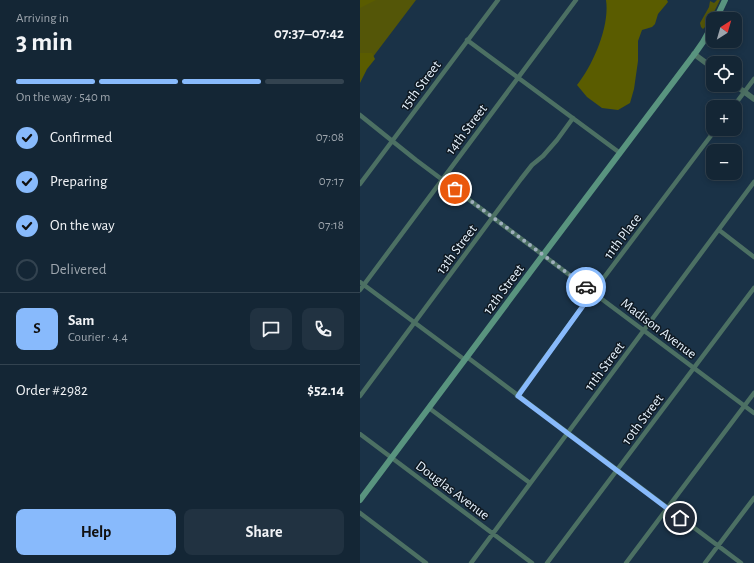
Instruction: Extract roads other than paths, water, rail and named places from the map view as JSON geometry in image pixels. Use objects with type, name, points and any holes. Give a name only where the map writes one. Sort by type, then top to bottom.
[{"type":"main road","points":[[719,12],[725,0]]},
{"type":"main road","name":"12th Street","points":[[360,500],[706,37]]},
{"type":"street","name":"15th Street","points":[[360,184],[498,0]]},
{"type":"street","name":"14th Street","points":[[360,290],[362,283],[576,0]]},
{"type":"street","points":[[467,40],[620,153]]},
{"type":"street","points":[[694,54],[706,63]]},
{"type":"street","points":[[738,100],[754,79]]},
{"type":"street","points":[[744,92],[754,99]]},
{"type":"street","name":"Madison Avenue","points":[[360,115],[442,179],[754,413]]},
{"type":"street","name":"13th Street","points":[[360,396],[532,165],[543,156],[557,140],[573,118]]},
{"type":"street","name":"11th Place","points":[[518,396],[593,292],[711,136]]},
{"type":"street","name":"11th Street","points":[[471,563],[754,182]]},
{"type":"street","points":[[719,230],[754,256]]},
{"type":"street","points":[[362,283],[414,323],[518,396],[741,563]]},
{"type":"street","name":"10th Street","points":[[547,563],[754,288]]},
{"type":"street","points":[[626,563],[754,393]]},
{"type":"street","points":[[429,408],[530,483]]},
{"type":"street","name":"Douglas Avenue","points":[[360,434],[532,563]]},
{"type":"street","points":[[705,563],[754,498]]},
{"type":"street","points":[[360,513],[426,563]]}]
